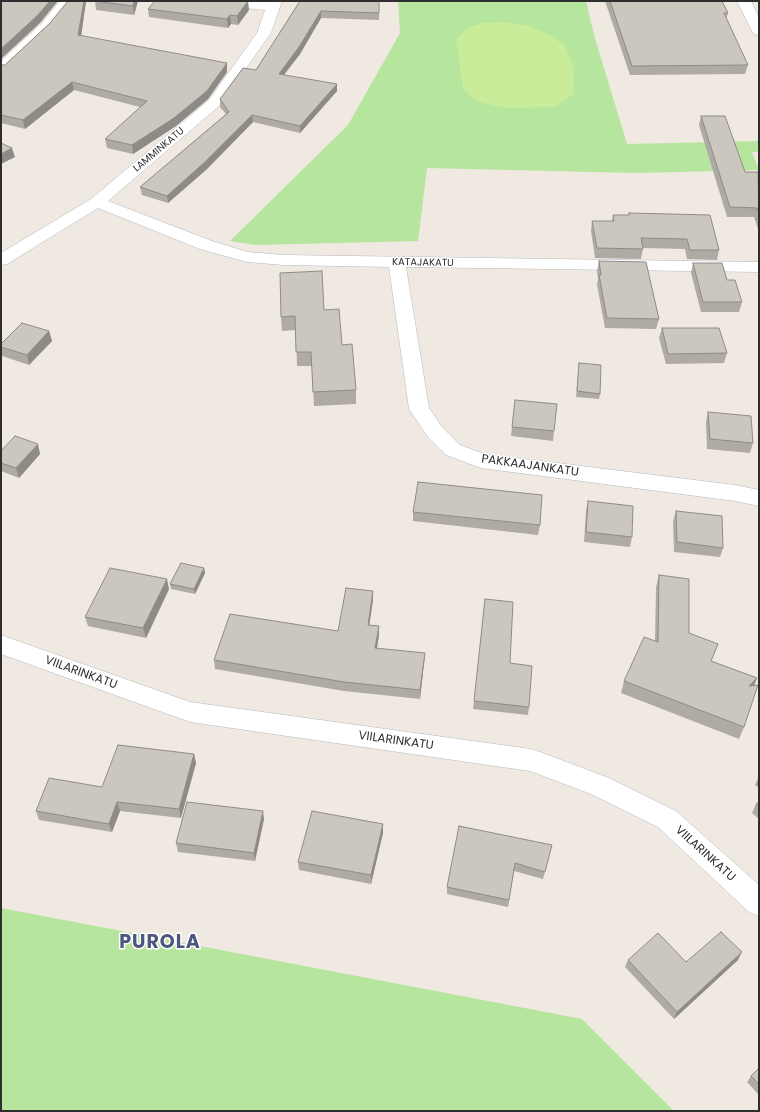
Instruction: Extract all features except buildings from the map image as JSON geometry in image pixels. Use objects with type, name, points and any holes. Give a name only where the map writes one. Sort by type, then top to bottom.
[{"type":"street","points":[[1,69],[46,27],[67,1]]},
{"type":"street","points":[[216,1],[275,4]]},
{"type":"street","points":[[744,1],[759,31]]},
{"type":"street","name":"LAMMINKATU","points":[[1,260],[98,202],[214,103],[264,33],[275,4]]},
{"type":"street","name":"KATAJAKATU","points":[[98,202],[206,245],[247,257],[284,260],[759,267]]},
{"type":"street","name":"PAKKAAJANKATU","points":[[397,262],[420,409],[435,432],[453,450],[481,461],[735,493],[759,498]]},
{"type":"street","name":"VIILARINKATU","points":[[1,644],[190,712],[531,760],[600,786],[667,819],[759,903]]},
{"type":"green space","points":[[398,1],[586,1],[594,35],[627,144],[759,141],[759,152],[752,152],[759,170],[636,173],[427,168],[418,241],[255,245],[230,241],[348,125],[400,33]]},
{"type":"green space","points":[[503,22],[528,26],[551,35],[566,47],[574,69],[574,94],[555,107],[504,108],[476,101],[463,89],[456,39],[469,27],[484,23]]},
{"type":"green space","points":[[1,908],[582,1019],[674,1111],[1,1111]]},
{"type":"district","name":"PUROLA","points":[[160,943]]}]
